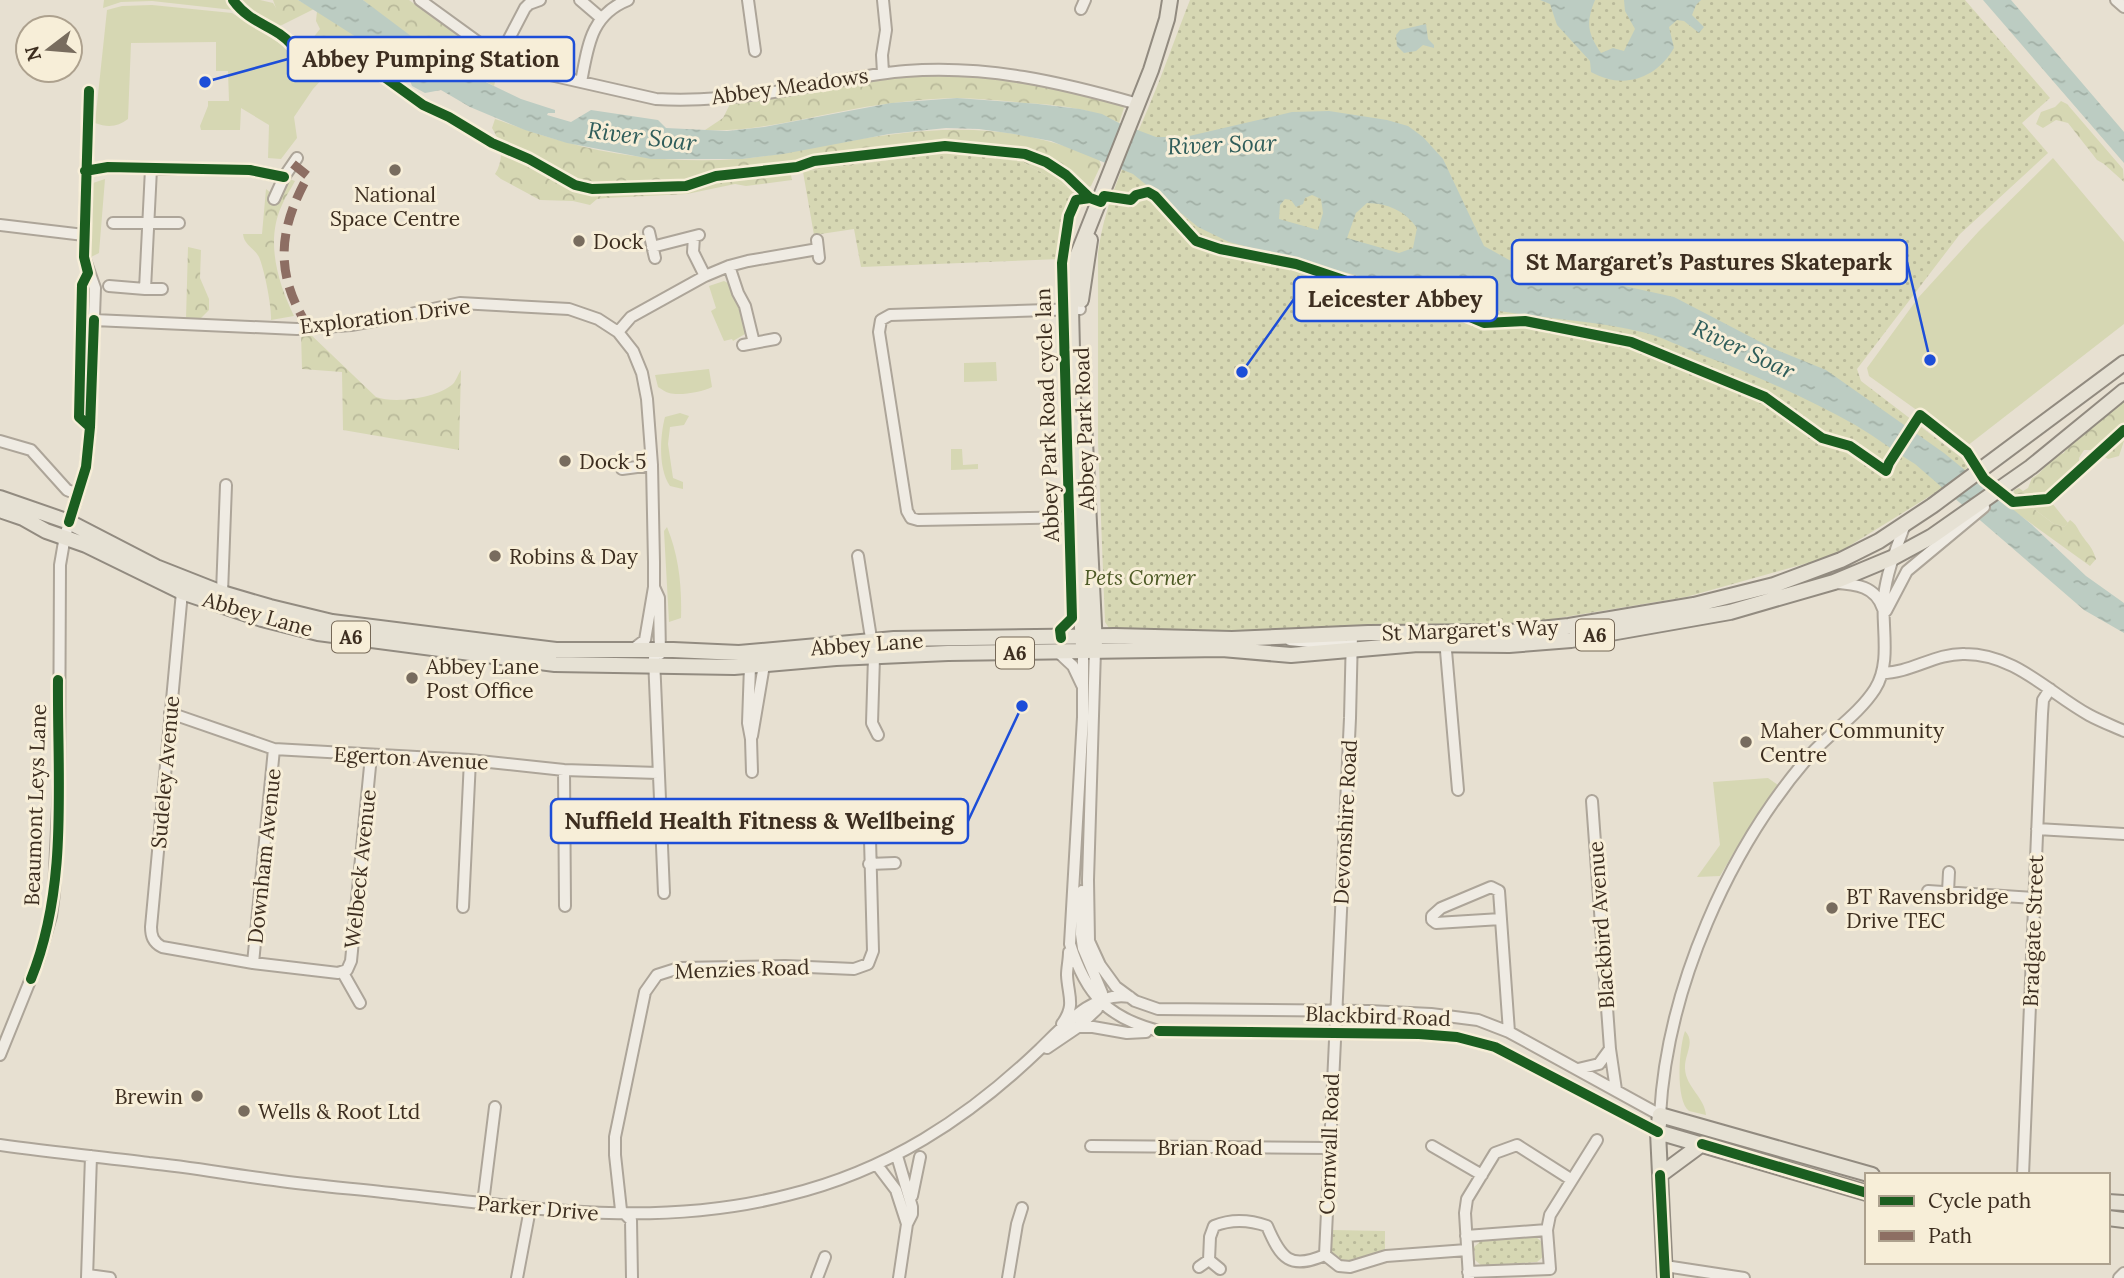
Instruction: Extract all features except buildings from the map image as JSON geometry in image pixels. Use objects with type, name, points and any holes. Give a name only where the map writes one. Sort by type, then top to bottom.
[{"type":"main road","name":"Abbey Park Road","points":[[1089,644],[1076,309],[1096,208],[1136,111],[1167,19],[1170,0]]},
{"type":"main road","name":"Abbey Park Road","points":[[1167,19],[1180,0]]},
{"type":"main road","name":"St Margaret's Way","points":[[1089,644],[1222,649],[1281,655],[1350,651],[1444,638],[1542,630],[1694,605],[1774,585],[1863,550],[1905,524],[2004,454],[2124,363]]},
{"type":"main road","name":"St Margaret's Way","points":[[1089,644],[1352,634],[1444,638],[1509,645],[1571,640],[1730,612],[1834,583],[1948,531],[2124,391]]},
{"type":"main road","name":"Abbey Lane","points":[[0,498],[67,529],[222,593],[332,622],[556,650],[631,650],[654,653],[674,663],[700,667],[948,653],[1058,652],[1089,644]]},
{"type":"main road","name":"Abbey Lane","points":[[0,510],[23,518],[46,531],[67,529],[182,592],[262,619],[318,632],[555,664],[654,653],[739,653],[872,640],[1089,644]]},
{"type":"main road","points":[[1660,1115],[1658,1132],[1665,1272]]},
{"type":"main road","name":"Blackbird Road","points":[[1660,1115],[1865,1173]]},
{"type":"main road","name":"Blackbird Road","points":[[1658,1132],[1865,1192]]},
{"type":"main road","points":[[1660,1175],[1702,1144]]},
{"type":"street","name":"Abbey Meadows","points":[[420,0],[493,53],[501,54],[537,72],[645,97],[674,100],[758,95],[883,73],[938,69],[1007,73],[1051,80],[1136,111]]},
{"type":"street","points":[[580,0],[601,18]]},
{"type":"street","points":[[581,82],[590,41],[601,18],[628,0]]},
{"type":"street","points":[[748,0],[755,51]]},
{"type":"street","points":[[883,0],[886,30],[882,55],[883,73]]},
{"type":"street","points":[[2116,0],[2124,7]]},
{"type":"street","points":[[501,54],[532,1]]},
{"type":"street","points":[[89,91],[84,235],[84,257],[88,273],[82,285],[79,417],[90,427]]},
{"type":"street","points":[[274,199],[284,177],[298,158]]},
{"type":"street","points":[[85,171],[108,167],[250,170],[284,177]]},
{"type":"street","points":[[145,289],[150,169]]},
{"type":"street","points":[[113,223],[179,223]]},
{"type":"street","points":[[0,225],[84,235]]},
{"type":"street","points":[[649,232],[654,253],[696,236],[692,252],[705,276]]},
{"type":"street","points":[[618,332],[631,317],[705,276],[729,266],[818,249]]},
{"type":"street","points":[[729,266],[745,306],[748,344],[775,339]]},
{"type":"street","name":"Beaumont Leys Lane","points":[[0,1055],[38,961],[51,916],[54,893],[59,783],[59,591],[67,529],[86,467],[90,427],[95,288],[88,273]]},
{"type":"street","points":[[109,286],[162,289]]},
{"type":"street","name":"Exploration Drive","points":[[94,320],[247,328],[309,328],[351,325],[406,316],[460,303],[569,309],[598,319],[618,332],[633,351],[642,373],[647,399],[652,465],[654,653]]},
{"type":"street","points":[[1076,309],[890,315],[881,320],[879,332],[908,515],[918,520],[1082,517]]},
{"type":"street","points":[[0,441],[31,450],[67,490],[76,494]]},
{"type":"street","points":[[622,469],[652,465]]},
{"type":"street","points":[[222,593],[226,485]]},
{"type":"street","points":[[1660,1115],[1661,1090],[1675,1019],[1699,942],[1738,862],[1774,803],[1812,754],[1874,691],[1882,673],[1884,596],[1905,524]]},
{"type":"street","points":[[1884,615],[1907,571],[1948,531]]},
{"type":"street","points":[[858,555],[874,657],[872,723],[878,736]]},
{"type":"street","points":[[1834,583],[1870,589],[1880,600],[1884,615]]},
{"type":"street","name":"Exploration Drive","points":[[654,587],[659,598],[654,653]]},
{"type":"street","name":"Sudeley Avenue","points":[[182,592],[151,927],[153,939],[162,947],[253,963]]},
{"type":"street","name":"Devonshire Road","points":[[1335,1011],[1352,634]]},
{"type":"street","points":[[1276,637],[1303,643],[1345,645],[1350,651]]},
{"type":"street","points":[[1444,638],[1458,790]]},
{"type":"street","name":"Blackbird Road","points":[[1089,644],[1083,687],[1070,944],[1078,969],[1117,1016],[1135,1025],[1159,1031],[1457,1037],[1495,1047],[1658,1132]]},
{"type":"street","name":"Blackbird Road","points":[[1089,644],[1089,941],[1104,971],[1116,987],[1130,997],[1158,1009],[1431,1014],[1478,1020],[1509,1032],[1660,1115]]},
{"type":"street","points":[[757,664],[775,649]]},
{"type":"street","points":[[1058,652],[1073,666],[1083,687]]},
{"type":"street","points":[[654,653],[664,893]]},
{"type":"street","points":[[739,653],[757,664]]},
{"type":"street","points":[[1882,673],[1903,670],[1941,656],[1970,654],[1994,658],[2017,667],[2090,715],[2124,731]]},
{"type":"street","points":[[752,772],[751,739],[760,698],[757,664]]},
{"type":"street","name":"Bradgate Street","points":[[2023,1173],[2042,714],[2043,700],[2050,689]]},
{"type":"street","name":"Egerton Avenue","points":[[170,713],[274,749],[470,760],[564,770],[658,773]]},
{"type":"street","name":"Downham Avenue","points":[[253,963],[274,749]]},
{"type":"street","name":"Welbeck Avenue","points":[[340,973],[351,961],[372,756]]},
{"type":"street","points":[[463,907],[470,760]]},
{"type":"street","points":[[564,770],[565,906]]},
{"type":"street","name":"Blackbird Avenue","points":[[1592,801],[1615,1090]]},
{"type":"street","points":[[1077,824],[1091,825]]},
{"type":"street","points":[[2037,829],[2124,834]]},
{"type":"street","name":"Menzies Road","points":[[627,1215],[621,1210],[615,1138],[640,1011],[648,986],[657,975],[679,968],[862,967],[872,958],[873,951],[870,839]]},
{"type":"street","points":[[869,864],[895,863]]},
{"type":"street","points":[[1948,892],[1949,872]]},
{"type":"street","name":"Blackbird Road","points":[[1088,880],[1083,890],[1081,934],[1090,967],[1101,986],[1101,1000]]},
{"type":"street","points":[[1501,919],[1436,923],[1432,916],[1441,908],[1491,887],[1499,891],[1501,919],[1509,1032]]},
{"type":"street","points":[[1928,891],[2034,898]]},
{"type":"street","name":"Parker Drive","points":[[1057,1033],[1069,1014],[1071,998],[1067,975],[1070,944]]},
{"type":"street","points":[[253,963],[340,973],[359,1003]]},
{"type":"street","name":"Parker Drive","points":[[0,1145],[530,1209],[627,1215],[737,1207],[797,1193],[877,1166],[897,1156],[968,1112],[1086,1008],[1112,996],[1130,997]]},
{"type":"street","name":"Parker Drive","points":[[1036,1053],[1054,1045],[1090,1018],[1101,1000]]},
{"type":"street","name":"Blackbird Road","points":[[1334,1033],[1335,1011]]},
{"type":"street","points":[[1078,1027],[1127,1033],[1159,1031]]},
{"type":"street","name":"Cornwall Road","points":[[1325,1255],[1334,1033]]},
{"type":"street","points":[[1578,1069],[1599,1064],[1610,1049]]},
{"type":"street","points":[[482,1203],[495,1107]]},
{"type":"street","points":[[1572,1180],[1517,1145],[1495,1153],[1467,1199],[1465,1213],[1468,1275],[1550,1269],[1547,1230],[1550,1215],[1572,1180],[1597,1140]]},
{"type":"street","name":"Brian Road","points":[[1091,1146],[1329,1148]]},
{"type":"street","points":[[1432,1146],[1482,1175]]},
{"type":"street","points":[[91,1156],[87,1277],[110,1278]]},
{"type":"street","points":[[897,1156],[911,1199],[912,1214],[907,1224],[899,1278]]},
{"type":"street","points":[[911,1199],[920,1157]]},
{"type":"street","points":[[877,1166],[896,1190],[907,1224]]},
{"type":"street","points":[[1008,1278],[1022,1208]]},
{"type":"street","points":[[517,1278],[530,1209]]},
{"type":"street","points":[[627,1215],[631,1220],[632,1278]]},
{"type":"street","points":[[1209,1260],[1210,1237],[1214,1226],[1226,1221],[1267,1226],[1280,1254],[1294,1262],[1310,1261],[1325,1255],[1339,1266],[1350,1267],[1386,1256],[1467,1250]]},
{"type":"street","points":[[1466,1236],[1547,1230]]},
{"type":"street","points":[[817,1278],[825,1257]]},
{"type":"street","points":[[1199,1267],[1209,1260]]},
{"type":"street","points":[[1209,1260],[1220,1269]]},
{"type":"street","points":[[1665,1272],[1744,1278]]},
{"type":"street","points":[[2119,1278],[2124,1273]]},
{"type":"green space","points":[[104,0],[260,0],[273,3],[281,16],[282,25],[276,27],[233,10],[152,1],[121,2],[103,8]]},
{"type":"green space","points":[[273,0],[298,0],[314,9],[282,25]]},
{"type":"green space","points":[[363,0],[409,0],[500,63],[494,86],[426,47]]},
{"type":"green space","name":"Pets Corner","points":[[1190,0],[1965,0],[2050,98],[2022,123],[2048,153],[1960,234],[1857,369],[1861,381],[1971,465],[1938,491],[1833,556],[1686,597],[1517,625],[1241,634],[1116,631],[1109,628],[1105,622],[1098,442],[1098,253],[1112,196]]},
{"type":"green space","points":[[152,5],[232,13],[281,44],[336,64],[313,89],[294,117],[297,138],[281,159],[268,158],[269,125],[241,108],[240,130],[201,130],[208,101],[229,101],[228,71],[216,71],[216,42],[131,43],[128,119],[113,126],[95,123],[107,10],[122,6]]},
{"type":"green space","points":[[317,11],[362,39],[341,56],[308,44],[320,29],[316,21]]},
{"type":"green space","points":[[940,75],[1022,81],[1122,105],[1124,108],[1119,123],[1097,114],[1061,106],[955,98],[879,105],[761,127],[705,130],[723,118],[730,104],[891,78]]},
{"type":"green space","points":[[2061,101],[2067,104],[2123,169],[2124,182],[2097,160],[2068,123],[2056,120],[2043,128],[2036,124],[2041,112],[2055,107]]},
{"type":"green space","points":[[495,119],[587,147],[652,158],[739,159],[895,134],[962,130],[1029,137],[1099,159],[1101,165],[1091,186],[1077,193],[1023,162],[945,152],[803,172],[791,175],[792,180],[746,186],[735,184],[687,194],[597,199],[590,205],[573,201],[540,200],[495,174],[501,156],[500,145],[492,128]]},
{"type":"green space","points":[[946,152],[1023,162],[1077,193],[1064,222],[1061,259],[861,267],[854,229],[814,235],[803,172]]},
{"type":"green space","points":[[2053,158],[2124,242],[2124,324],[1967,446],[1869,376],[1867,368],[1918,298],[1979,231]]},
{"type":"green space","points":[[284,177],[295,181],[277,219],[274,247],[283,290],[294,316],[271,320],[261,262],[245,241],[243,234],[262,234],[266,189],[278,199]]},
{"type":"green space","points":[[105,179],[99,253],[89,258],[90,184]]},
{"type":"green space","points":[[188,247],[201,250],[200,278],[209,299],[209,310],[200,319],[186,319]]},
{"type":"green space","points":[[724,281],[728,283],[744,320],[745,334],[733,341],[724,341],[711,311],[716,308],[709,286]]},
{"type":"green space","points":[[308,332],[376,397],[384,399],[416,398],[437,393],[453,384],[461,370],[459,450],[343,430],[342,372],[302,369],[301,333]]},
{"type":"green space","points":[[996,362],[997,381],[964,382],[964,363]]},
{"type":"green space","points":[[709,369],[712,387],[685,394],[669,393],[658,387],[655,375]]},
{"type":"green space","points":[[2124,398],[2124,441],[2119,456],[2108,459],[2093,450],[2084,450],[2079,464],[2070,471],[2067,485],[2053,487],[2046,495],[2026,503],[2054,524],[2064,527],[2070,520],[2074,523],[2096,559],[2090,566],[2011,509],[2014,490],[2019,488],[2023,491],[2028,488],[2032,478],[2054,458],[2064,453],[2082,431]]},
{"type":"green space","points":[[680,413],[689,416],[684,425],[670,427],[668,444],[673,478],[683,482],[683,489],[670,486],[663,471],[661,452],[665,417]]},
{"type":"green space","points":[[951,449],[962,449],[963,465],[978,464],[978,469],[951,470]]},
{"type":"green space","points":[[2026,503],[2052,503],[2068,523],[2064,527],[2054,524]]},
{"type":"green space","points":[[667,527],[677,560],[681,606],[681,618],[669,622],[664,531]]},
{"type":"green space","points":[[1768,778],[1778,785],[1720,876],[1697,877],[1720,845],[1713,782]]},
{"type":"green space","points":[[1685,1031],[1690,1040],[1685,1064],[1686,1075],[1706,1115],[1689,1111],[1682,1096],[1680,1060]]},
{"type":"green space","points":[[1331,1230],[1385,1231],[1385,1250],[1356,1260],[1341,1260],[1330,1252]]},
{"type":"green space","points":[[1536,1237],[1543,1243],[1544,1256],[1537,1262],[1482,1266],[1475,1260],[1474,1247],[1481,1241]]},
{"type":"water","name":"River Soar","points":[[298,0],[363,0],[431,51],[467,73],[521,99],[555,110],[555,113],[547,115],[571,122],[591,110],[658,120],[666,128],[727,131],[764,127],[891,103],[957,98],[1080,109],[1102,114],[1156,137],[1185,137],[1292,112],[1329,111],[1408,126],[1423,137],[1443,159],[1484,246],[1511,261],[1674,297],[1772,348],[1826,370],[1944,453],[2031,524],[2086,576],[2124,603],[2124,633],[2084,610],[1915,464],[1864,431],[1781,388],[1650,334],[1601,324],[1479,307],[1229,242],[1198,227],[1133,174],[1051,141],[979,129],[946,128],[889,134],[742,159],[651,159],[567,143],[525,130],[470,107],[441,90],[425,93],[412,86],[405,68]],"holes":[[[1312,195],[1321,199],[1323,213],[1318,230],[1279,219],[1280,205],[1285,199],[1291,200],[1296,207]],[[1367,203],[1389,206],[1407,217],[1417,228],[1413,248],[1399,253],[1347,238],[1356,213]]]},
{"type":"water","points":[[1540,0],[1595,0],[1589,27],[1601,53],[1613,48],[1624,51],[1635,29],[1625,11],[1624,0],[1701,0],[1692,15],[1704,27],[1699,33],[1684,21],[1677,20],[1669,27],[1674,48],[1667,59],[1648,74],[1627,80],[1615,80],[1591,72],[1590,61],[1557,25],[1550,4]]},
{"type":"water","points":[[1983,0],[2011,0],[2124,132],[2124,163]]},
{"type":"water","points":[[1426,24],[1428,39],[1434,48],[1423,45],[1416,51],[1404,53],[1397,46],[1396,35],[1400,30]]},
{"type":"marked path","points":[[293,164],[308,176],[298,196],[286,234],[285,270],[290,289],[309,328]]},
{"type":"cycle path","points":[[233,0],[247,15],[278,33],[292,45],[369,66],[423,105],[575,185],[592,189],[686,186],[716,176],[797,167],[814,161],[945,146],[1025,154],[1046,162],[1066,175],[1090,198],[1101,202],[1104,196],[1131,200],[1136,195],[1148,192],[1155,196],[1196,241],[1220,249],[1296,264],[1442,313],[1465,315],[1484,323],[1525,321],[1631,342],[1765,397],[1822,438],[1850,446],[1886,471],[1920,415],[1967,452],[1984,479],[2013,502],[2048,499],[2124,430]]},
{"type":"cycle path","points":[[89,91],[84,257],[88,273],[82,285],[79,417],[90,427]]},
{"type":"cycle path","points":[[85,171],[108,167],[250,170],[284,177]]},
{"type":"cycle path","name":"Abbey Park Road cycle lan","points":[[1061,638],[1060,630],[1072,618],[1062,263],[1069,216],[1076,200],[1090,198]]},
{"type":"cycle path","points":[[69,522],[86,467],[94,320]]},
{"type":"cycle path","points":[[31,979],[43,943],[56,869],[59,794],[58,680]]},
{"type":"cycle path","points":[[1159,1031],[1419,1034],[1457,1037],[1495,1047],[1658,1132]]},
{"type":"cycle path","points":[[1702,1144],[1865,1192]]},
{"type":"cycle path","points":[[1660,1175],[1665,1278]]},
{"type":"place","name":"Abbey Pumping Station","points":[[205,82]]},
{"type":"place","name":"National Space Centre","points":[[395,170]]},
{"type":"place","name":"Dock","points":[[579,241]]},
{"type":"place","name":"St Margaret’s Pastures Skatepark","points":[[1930,360]]},
{"type":"place","name":"Leicester Abbey","points":[[1242,372]]},
{"type":"place","name":"Dock 5","points":[[565,461]]},
{"type":"place","name":"Robins & Day","points":[[495,556]]},
{"type":"place","name":"Abbey Lane Post Office","points":[[412,678]]},
{"type":"place","name":"Nuffield Health Fitness & Wellbeing","points":[[1022,706]]},
{"type":"place","name":"Maher Community Centre","points":[[1746,742]]},
{"type":"place","name":"BT Ravensbridge Drive TEC","points":[[1832,908]]},
{"type":"place","name":"Brewin","points":[[197,1096]]},
{"type":"place","name":"Wells & Root Ltd","points":[[244,1111]]}]
